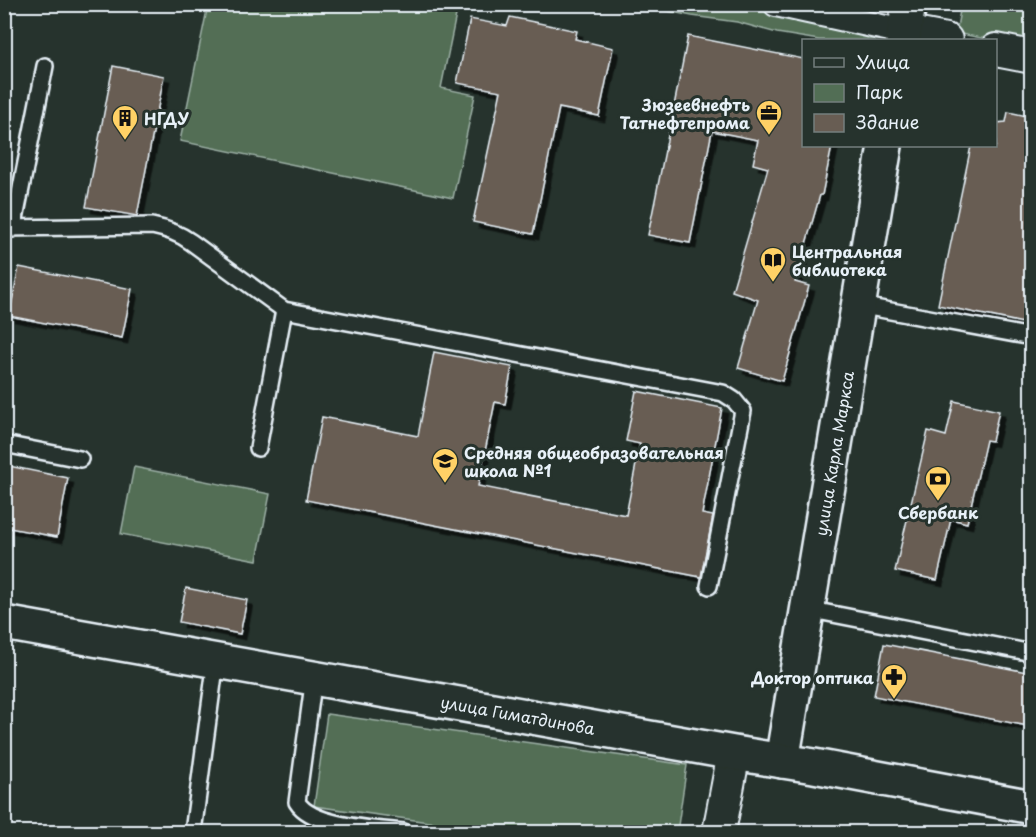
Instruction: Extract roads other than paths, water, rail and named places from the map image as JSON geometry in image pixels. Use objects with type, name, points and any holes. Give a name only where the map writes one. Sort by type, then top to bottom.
[{"type":"main road","name":"улица Карла Маркса","points":[[782,761],[885,147]]},
{"type":"main road","name":"улица Гиматдинова","points":[[4,623],[814,766],[1032,807]]},
{"type":"street","points":[[776,4],[905,26],[943,39]]},
{"type":"street","points":[[997,50],[1032,57]]},
{"type":"street","points":[[719,832],[734,753]]},
{"type":"lane","points":[[45,66],[9,228],[153,226],[167,229],[191,242],[284,310],[723,393],[734,400],[743,411],[709,586]]},
{"type":"lane","points":[[858,304],[1032,337]]},
{"type":"lane","points":[[258,448],[284,310]]},
{"type":"lane","points":[[4,444],[80,459]]},
{"type":"lane","points":[[807,609],[1027,652]]},
{"type":"lane","points":[[193,832],[216,660]]},
{"type":"lane","points":[[314,677],[297,802],[300,808],[326,822],[358,829],[404,832]]},
{"type":"place","name":"Зюзеевнефть Татнефтепрома","points":[[769,136]]},
{"type":"place","name":"НГДУ","points":[[125,141]]},
{"type":"place","name":"Центральная библиотека","points":[[773,283]]},
{"type":"place","name":"Средняя общеобразовательная школа №1","points":[[445,484]]},
{"type":"place","name":"Сбербанк","points":[[938,502]]},
{"type":"place","name":"Доктор оптика","points":[[894,700]]}]
